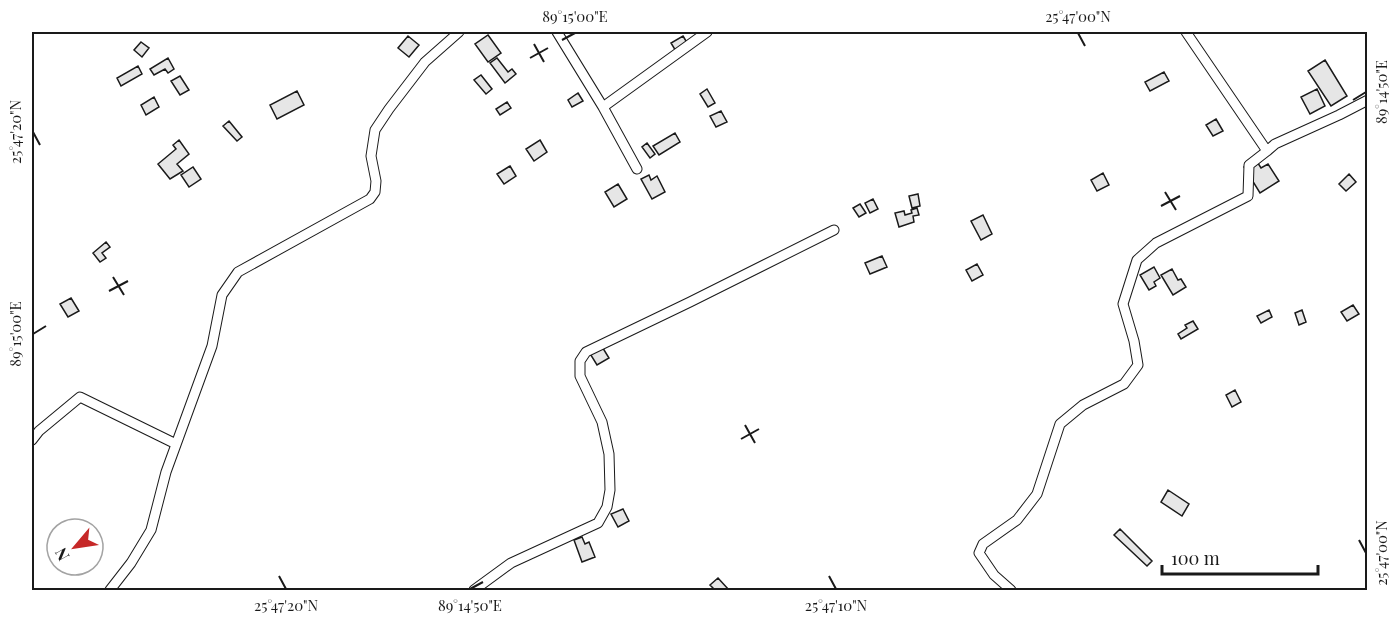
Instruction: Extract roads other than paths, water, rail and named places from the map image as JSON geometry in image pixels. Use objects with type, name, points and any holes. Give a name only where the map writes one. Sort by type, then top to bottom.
[{"type":"street","points":[[110,591],[131,563],[151,530],[166,472],[212,346],[222,295],[238,272],[370,199],[375,192],[376,181],[371,156],[375,130],[425,62],[459,32]]},
{"type":"street","points":[[557,32],[603,107],[637,169]]},
{"type":"street","points":[[603,107],[707,32]]},
{"type":"street","points":[[1186,32],[1267,151]]},
{"type":"street","points":[[1011,591],[994,574],[979,553],[983,544],[1017,520],[1036,494],[1060,424],[1083,405],[1125,384],[1138,365],[1134,340],[1123,304],[1137,260],[1156,243],[1248,196],[1248,165],[1275,144],[1368,100]]},
{"type":"street","points":[[474,591],[511,563],[598,523],[607,507],[610,490],[609,454],[602,422],[580,376],[580,361],[586,352],[834,230]]},
{"type":"street","points":[[32,440],[39,431],[80,398],[176,444]]}]
